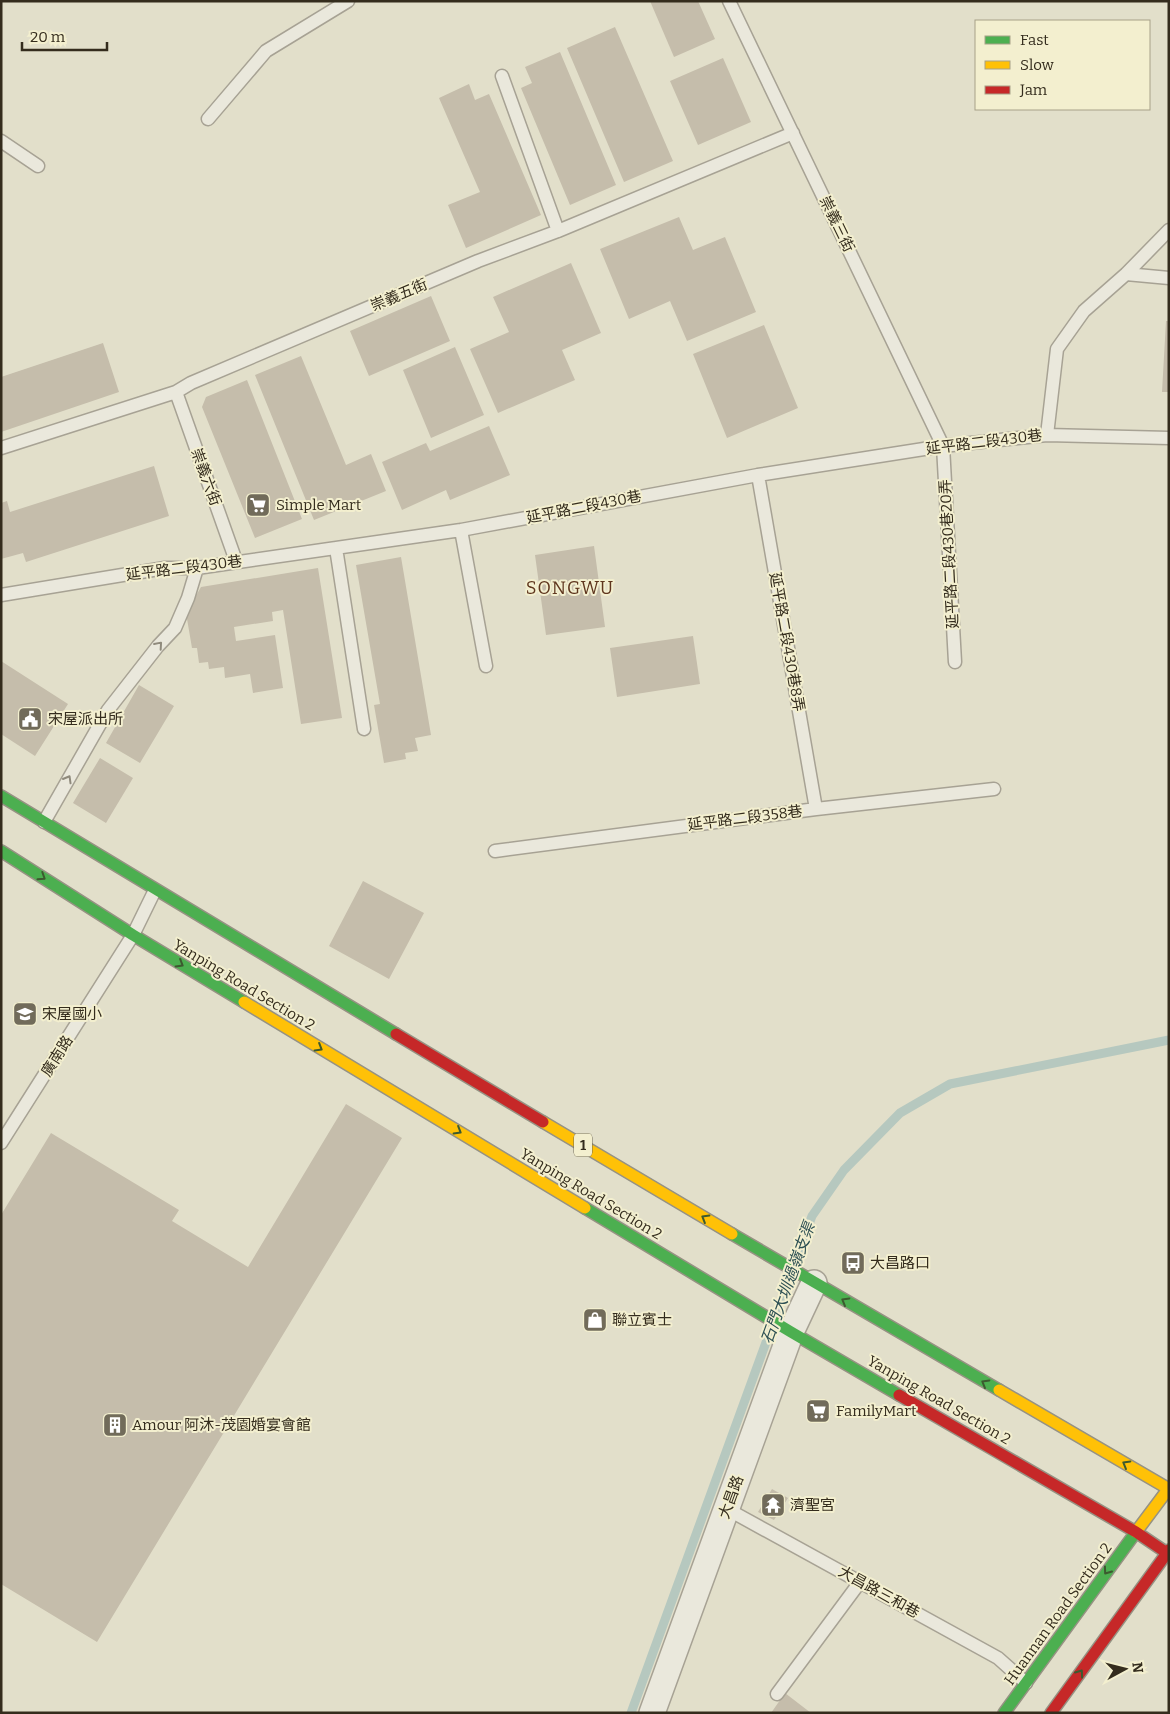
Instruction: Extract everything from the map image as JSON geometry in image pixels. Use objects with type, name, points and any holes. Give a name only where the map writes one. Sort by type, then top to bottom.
[{"type":"main road","name":"1","points":[[1,796],[155,890],[814,1283],[1168,1489],[1136,1532]]},
{"type":"main road","name":"Yanping Road Section 2","points":[[1,851],[133,935],[791,1332],[1168,1552]]},
{"type":"main road","name":"Huannan Road Section 2","points":[[1004,1713],[1136,1532]]},
{"type":"main road","points":[[1051,1713],[1168,1552]]},
{"type":"street","name":"大昌路","points":[[652,1713],[791,1332],[814,1283]]},
{"type":"lane","points":[[208,118],[266,51],[348,1]]},
{"type":"lane","name":"崇義三街","points":[[729,1],[943,446]]},
{"type":"lane","points":[[502,76],[558,231]]},
{"type":"lane","name":"崇義五街","points":[[1,448],[176,392],[191,383],[478,261],[558,231],[793,133]]},
{"type":"lane","points":[[1,141],[38,166]]},
{"type":"lane","points":[[1047,435],[1057,349],[1084,311],[1126,274],[1169,230]]},
{"type":"lane","points":[[1126,274],[1169,278]]},
{"type":"lane","name":"崇義六街","points":[[176,392],[236,561]]},
{"type":"lane","name":"延平路二段430巷","points":[[1,595],[165,568],[198,568],[461,530],[758,475],[943,446],[1047,435],[1169,438]]},
{"type":"lane","name":"延平路二段430巷20弄","points":[[943,446],[955,662]]},
{"type":"lane","name":"延平路二段430巷8弄","points":[[758,475],[816,809]]},
{"type":"lane","points":[[461,530],[486,666]]},
{"type":"lane","points":[[336,548],[364,730]]},
{"type":"lane","points":[[44,822],[108,710],[158,646],[175,628],[198,568]]},
{"type":"lane","name":"延平路二段358巷","points":[[495,851],[816,809],[994,789]]},
{"type":"lane","name":"廣南路","points":[[1,1143],[133,935],[155,890]]},
{"type":"lane","name":"大昌路三和巷","points":[[727,1508],[998,1658],[1026,1683]]},
{"type":"lane","points":[[777,1694],[860,1582]]},
{"type":"building","points":[[650,1],[698,1],[715,39],[674,57]]},
{"type":"building","points":[[615,27],[673,161],[624,182],[567,48]]},
{"type":"building","points":[[560,52],[616,185],[570,205],[521,88],[532,83],[525,67]]},
{"type":"building","points":[[723,58],[751,122],[698,145],[670,81]]},
{"type":"building","points":[[469,84],[475,100],[489,94],[541,215],[466,248],[448,205],[480,192],[439,98]]},
{"type":"building","points":[[679,217],[693,250],[725,237],[756,312],[687,341],[670,301],[629,319],[600,249]]},
{"type":"building","points":[[571,263],[601,333],[562,350],[575,380],[498,413],[470,349],[509,332],[493,297]]},
{"type":"building","points":[[431,296],[450,341],[369,376],[350,331]]},
{"type":"building","points":[[1166,321],[1169,321],[1169,392],[1162,392]]},
{"type":"building","points":[[764,325],[798,408],[727,438],[693,354]]},
{"type":"building","points":[[103,343],[119,392],[1,432],[1,377]]},
{"type":"building","points":[[455,347],[484,415],[431,438],[403,370]]},
{"type":"building","points":[[301,356],[346,465],[371,454],[386,491],[314,520],[255,375]]},
{"type":"building","points":[[247,380],[302,519],[255,538],[202,407],[206,397]]},
{"type":"building","points":[[489,426],[510,475],[450,500],[446,490],[402,510],[382,462],[426,443],[430,451]]},
{"type":"building","points":[[154,466],[169,516],[26,562],[23,553],[1,559],[1,503],[7,501],[10,512]]},
{"type":"building","points":[[594,546],[605,627],[546,635],[535,555]]},
{"type":"building","points":[[401,557],[431,735],[415,738],[418,751],[405,753],[406,759],[384,763],[374,705],[380,704],[356,565]]},
{"type":"building","points":[[318,568],[342,718],[301,724],[283,610],[272,612],[273,621],[234,627],[236,641],[275,635],[283,688],[253,693],[250,674],[225,678],[224,667],[209,669],[208,662],[199,663],[197,648],[192,648],[186,613],[201,587]]},
{"type":"building","points":[[693,636],[700,684],[617,697],[610,648]]},
{"type":"building","name":"宋屋派出所","points":[[1,661],[68,704],[35,756],[1,734]]},
{"type":"building","points":[[139,685],[174,706],[140,763],[106,743]]},
{"type":"building","points":[[100,758],[133,778],[106,823],[73,803]]},
{"type":"building","points":[[363,881],[424,913],[389,979],[329,946]]},
{"type":"building","name":"Amour 阿沐-茂園婚宴會館","points":[[346,1104],[402,1138],[97,1642],[1,1584],[1,1215],[51,1133],[179,1210],[172,1221],[248,1267]]},
{"type":"building","name":"濟聖宮","points":[[772,1489],[788,1498],[774,1520],[758,1512]]},
{"type":"building","points":[[785,1693],[811,1713],[771,1713]]},
{"type":"waterway","name":"石門大圳過嶺支渠","points":[[631,1713],[812,1216],[844,1170],[900,1113],[950,1084],[1169,1040]]},
{"type":"traffic: fast","points":[[1,796],[396,1034]]},
{"type":"traffic: fast","points":[[1,851],[133,935],[244,1002]]},
{"type":"traffic: fast","points":[[585,1208],[899,1395]]},
{"type":"traffic: fast","points":[[732,1234],[999,1390]]},
{"type":"traffic: fast","points":[[1004,1713],[1136,1532]]},
{"type":"traffic: slow","points":[[244,1002],[585,1208]]},
{"type":"traffic: slow","points":[[543,1122],[732,1234]]},
{"type":"traffic: slow","points":[[999,1390],[1169,1489]]},
{"type":"traffic: slow","points":[[1136,1532],[1169,1488]]},
{"type":"traffic: jam","points":[[396,1034],[543,1122]]},
{"type":"traffic: jam","points":[[899,1395],[1136,1532],[1167,1553],[1169,1550]]},
{"type":"traffic: jam","points":[[1051,1713],[1167,1553],[1169,1554]]},
{"type":"place","name":"Simple Mart","points":[[258,505]]},
{"type":"place","name":"宋屋派出所","points":[[30,719]]},
{"type":"place","name":"宋屋國小","points":[[25,1014]]},
{"type":"place","name":"大昌路口","points":[[853,1263]]},
{"type":"place","name":"聯立賓士","points":[[595,1320]]},
{"type":"place","name":"FamilyMart","points":[[818,1411]]},
{"type":"place","name":"Amour 阿沐-茂園婚宴會館","points":[[115,1425]]},
{"type":"place","name":"濟聖宮","points":[[773,1505]]},
{"type":"district","name":"SONGWU","points":[[570,588]]}]
